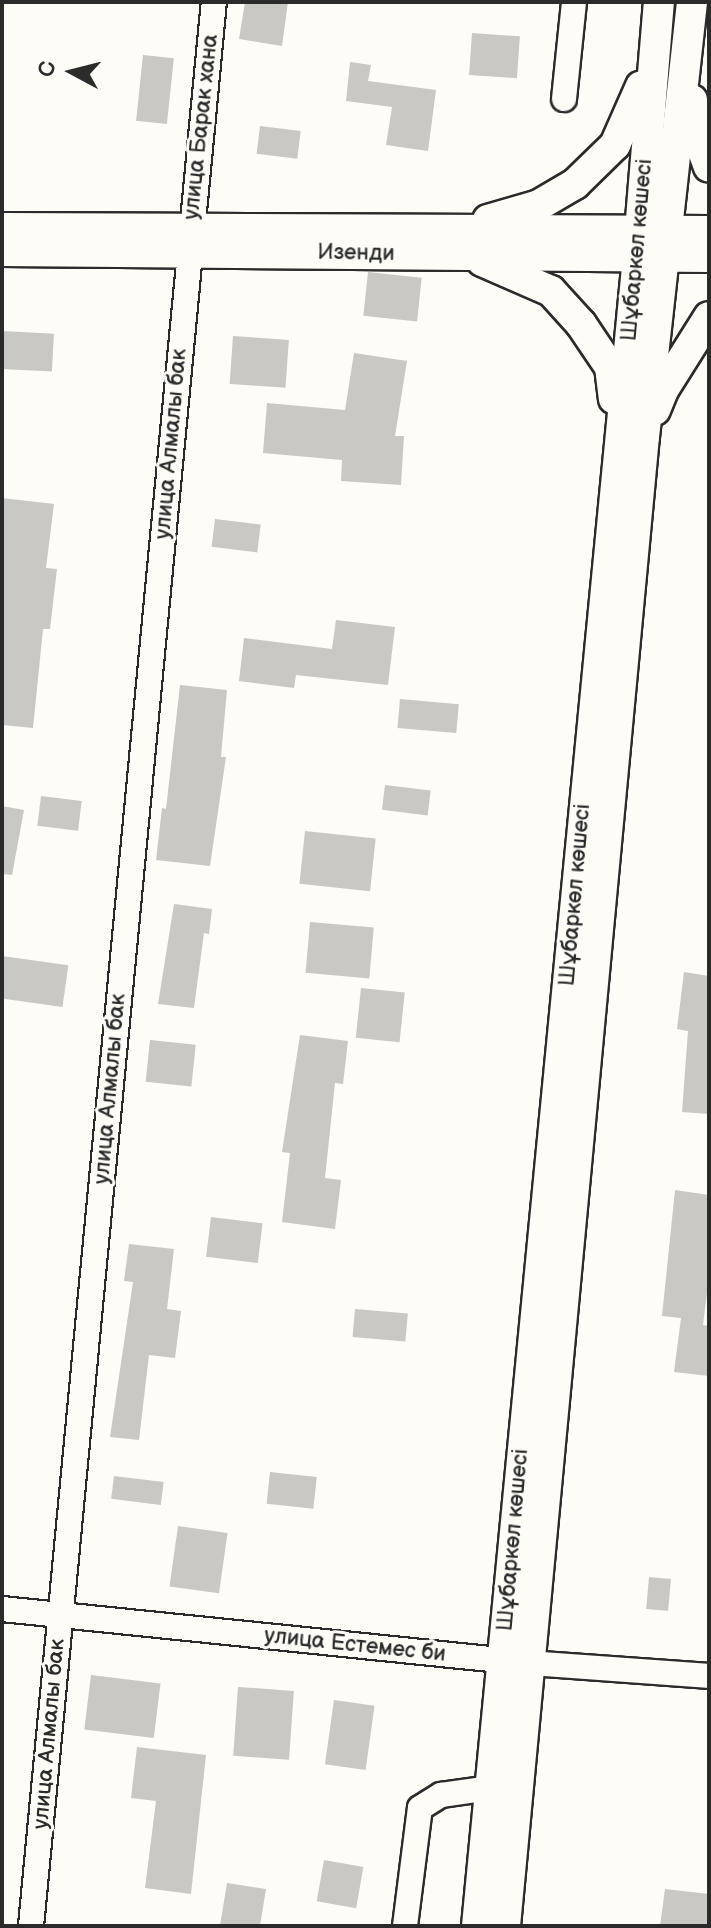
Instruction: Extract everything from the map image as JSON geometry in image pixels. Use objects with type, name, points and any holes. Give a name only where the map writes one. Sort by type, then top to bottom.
[{"type":"street","name":"улица Барак хана","points":[[190,240],[214,2]]},
{"type":"street","points":[[564,99],[574,2]]},
{"type":"street","name":"Шұбаркөл көшесі","points":[[652,244],[654,46],[659,2]]},
{"type":"street","name":"Шұбаркөл көшесі","points":[[505,1926],[515,1661],[631,438],[652,244],[687,52],[692,2]]},
{"type":"street","points":[[458,242],[539,205],[575,184],[615,145],[636,104],[654,46]]},
{"type":"street","points":[[687,52],[695,129],[709,167]]},
{"type":"street","name":"Изенди","points":[[2,228],[190,240],[652,244],[709,257]]},
{"type":"street","name":"Изенди","points":[[652,244],[709,231]]},
{"type":"street","name":"Изенди","points":[[2,251],[190,240]]},
{"type":"street","name":"улица Алмалы бак","points":[[31,1926],[190,240]]},
{"type":"street","points":[[458,242],[551,291],[581,324],[610,367],[631,438]]},
{"type":"street","points":[[631,438],[709,317]]},
{"type":"street","name":"улица Естемес би","points":[[2,1609],[515,1661],[709,1676]]},
{"type":"street","name":"Шұбаркөл көшесі","points":[[477,1926],[490,1788],[515,1661]]},
{"type":"street","points":[[405,1926],[420,1808],[441,1795],[490,1788]]},
{"type":"building","points":[[245,2],[288,2],[282,46],[239,39]]},
{"type":"building","points":[[472,33],[520,36],[517,78],[469,75]]},
{"type":"building","points":[[143,55],[174,58],[167,124],[136,121]]},
{"type":"building","points":[[350,62],[371,65],[368,81],[436,90],[428,151],[386,145],[392,107],[346,101]]},
{"type":"building","points":[[260,126],[301,131],[297,159],[257,154]]},
{"type":"building","points":[[368,272],[422,278],[417,321],[363,316]]},
{"type":"building","points":[[3,331],[54,334],[52,372],[2,369]]},
{"type":"building","points":[[233,336],[289,340],[286,388],[230,384]]},
{"type":"building","points":[[354,353],[407,361],[395,436],[404,436],[401,485],[341,481],[342,460],[263,453],[267,403],[345,410]]},
{"type":"building","points":[[2,498],[54,504],[46,568],[57,569],[50,629],[43,629],[33,728],[2,725]]},
{"type":"building","points":[[215,519],[261,525],[257,552],[212,547]]},
{"type":"building","points":[[336,620],[395,627],[388,685],[296,675],[294,688],[239,681],[244,638],[332,649]]},
{"type":"building","points":[[180,685],[227,690],[221,757],[226,757],[210,866],[156,860],[162,808],[166,809]]},
{"type":"building","points":[[400,699],[459,704],[456,733],[397,728]]},
{"type":"building","points":[[385,785],[431,791],[428,815],[382,810]]},
{"type":"building","points":[[41,796],[82,801],[78,831],[37,826]]},
{"type":"building","points":[[2,806],[24,810],[12,875],[2,874]]},
{"type":"building","points":[[305,831],[376,838],[370,891],[299,884]]},
{"type":"building","points":[[174,904],[212,909],[209,934],[204,933],[194,1008],[158,1004]]},
{"type":"building","points":[[310,922],[374,928],[369,978],[306,973]]},
{"type":"building","points":[[2,956],[68,965],[63,1007],[2,998]]},
{"type":"building","points":[[684,972],[709,976],[709,1114],[682,1112],[688,1031],[677,1029]]},
{"type":"building","points":[[361,988],[405,993],[400,1042],[356,1038]]},
{"type":"building","points":[[300,1035],[348,1041],[343,1084],[335,1083],[325,1178],[341,1180],[335,1229],[282,1222],[290,1153],[282,1152]]},
{"type":"building","points":[[150,1040],[196,1045],[191,1087],[146,1082]]},
{"type":"building","points":[[675,1190],[709,1195],[709,1277],[703,1325],[709,1326],[709,1376],[674,1372],[681,1318],[662,1316]]},
{"type":"building","points":[[211,1217],[263,1223],[258,1263],[206,1257]]},
{"type":"building","points":[[129,1244],[174,1249],[167,1309],[181,1311],[175,1358],[149,1355],[139,1440],[110,1437],[133,1282],[124,1281]]},
{"type":"building","points":[[355,1309],[408,1314],[405,1342],[353,1337]]},
{"type":"building","points":[[270,1472],[317,1477],[313,1509],[267,1504]]},
{"type":"building","points":[[114,1476],[164,1482],[161,1505],[111,1499]]},
{"type":"building","points":[[178,1526],[228,1533],[219,1593],[170,1586]]},
{"type":"building","points":[[649,1577],[671,1579],[668,1611],[646,1609]]},
{"type":"building","points":[[91,1675],[160,1684],[154,1738],[84,1730]]},
{"type":"building","points":[[238,1687],[294,1691],[289,1760],[233,1756]]},
{"type":"building","points":[[334,1700],[375,1706],[366,1770],[325,1764]]},
{"type":"building","points":[[137,1747],[206,1755],[191,1894],[145,1888],[156,1801],[131,1798]]},
{"type":"building","points":[[324,1860],[363,1867],[356,1908],[317,1901]]},
{"type":"building","points":[[227,1883],[266,1889],[260,1926],[220,1926]]},
{"type":"building","points":[[665,1889],[709,1894],[709,1926],[660,1926]]}]
